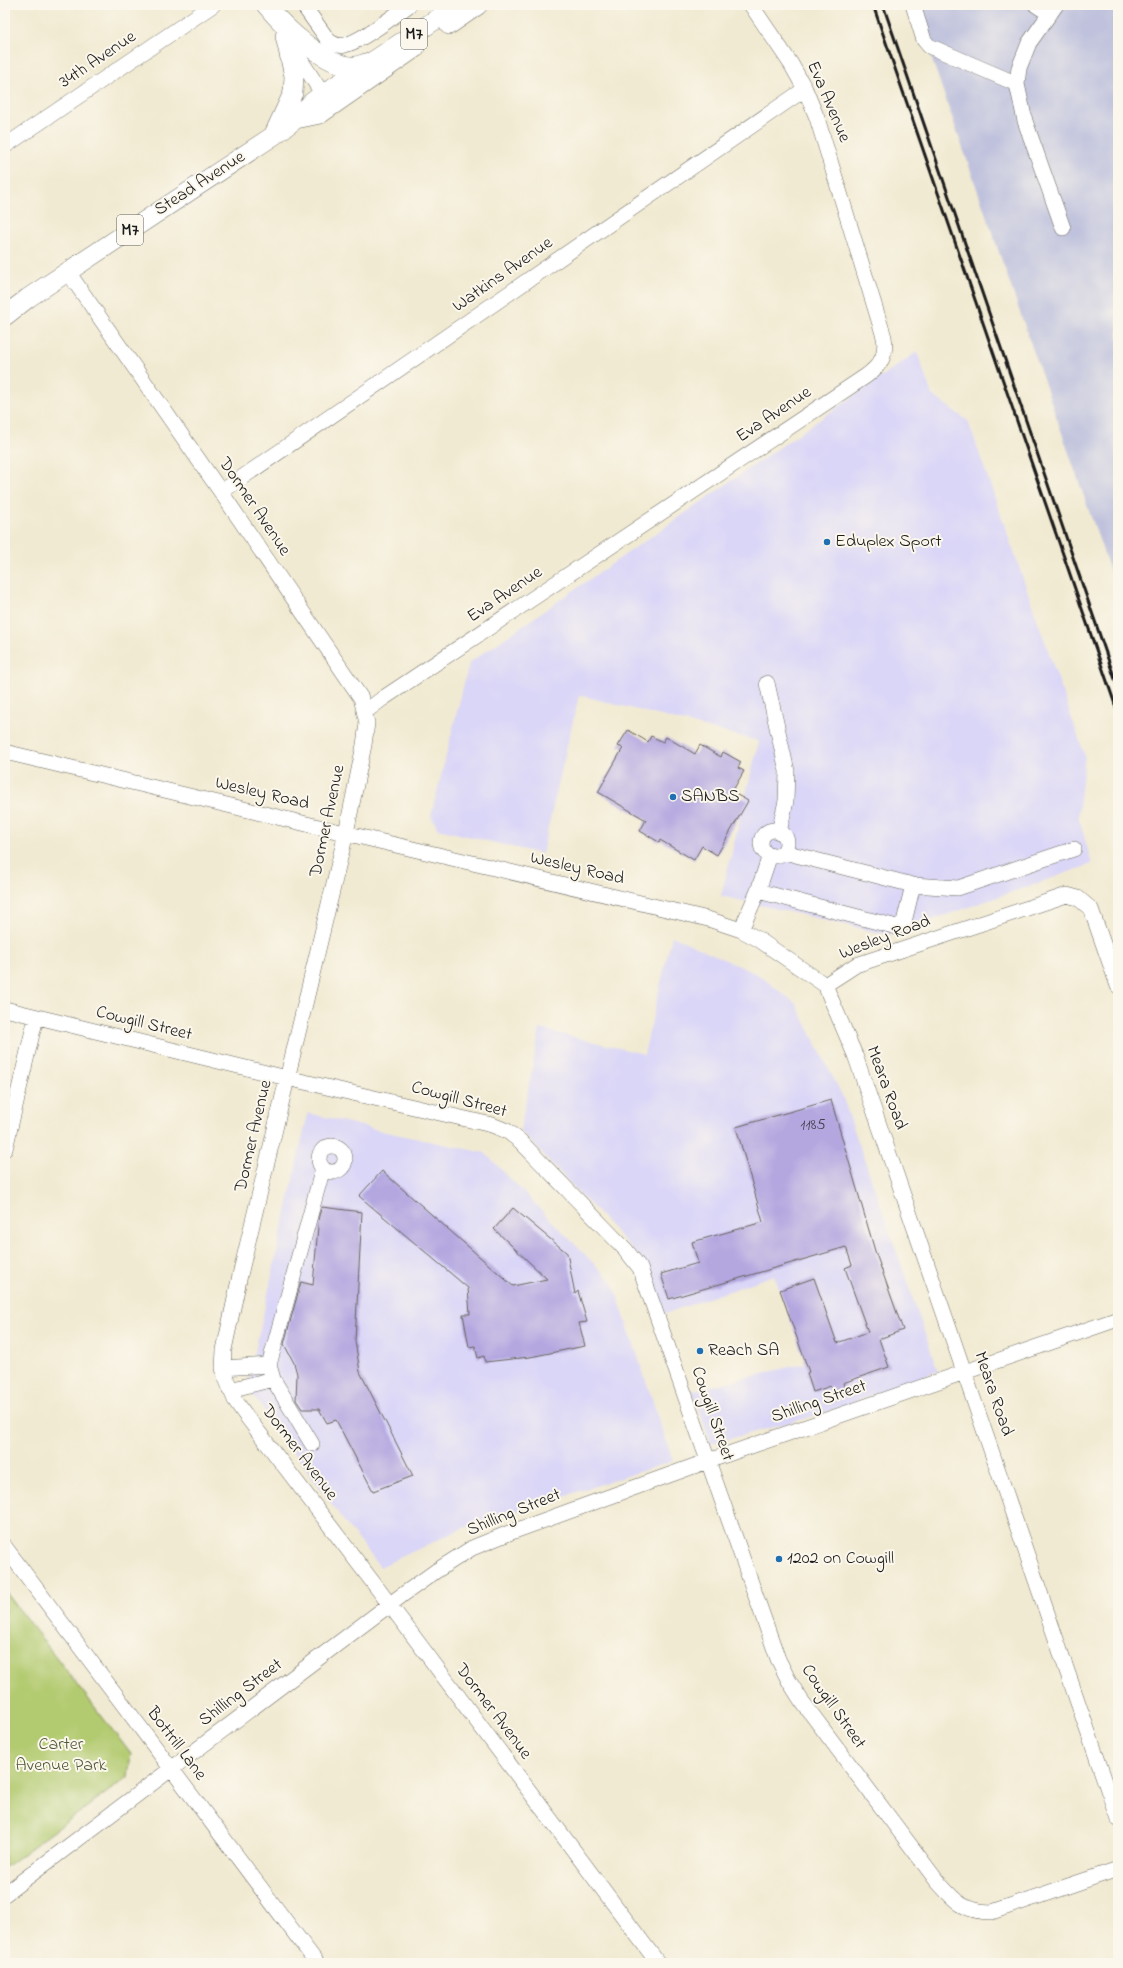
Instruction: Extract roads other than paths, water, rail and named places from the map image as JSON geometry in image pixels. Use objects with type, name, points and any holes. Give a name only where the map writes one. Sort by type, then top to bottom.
[{"type":"main road","points":[[266,5],[277,18],[310,46],[335,62],[357,66],[377,58]]},
{"type":"main road","name":"Stead Avenue","points":[[327,101],[377,58],[455,11],[478,5]]},
{"type":"main road","name":"Stead Avenue","points":[[5,316],[68,272],[273,136],[296,119],[312,102],[327,101],[455,11]]},
{"type":"main road","points":[[273,136],[293,93],[294,76],[285,36]]},
{"type":"street","name":"34th Avenue","points":[[5,146],[213,5]]},
{"type":"street","points":[[266,5],[327,101]]},
{"type":"street","points":[[303,5],[328,40],[333,44],[344,46],[356,41],[409,5]]},
{"type":"street","name":"Eva Avenue","points":[[366,712],[382,699],[866,376],[879,364],[885,350],[883,331],[825,141],[805,89],[791,64],[751,5]]},
{"type":"street","points":[[913,5],[924,40],[929,46],[1017,84]]},
{"type":"street","points":[[1036,5],[1053,9],[1033,36],[1022,57],[1017,84],[1024,121],[1063,228]]},
{"type":"street","name":"Watkins Avenue","points":[[221,492],[805,89]]},
{"type":"street","name":"Dormer Avenue","points":[[68,272],[221,492],[361,698],[366,712],[367,723],[364,745],[346,833],[240,1275],[224,1350],[224,1368],[230,1390],[235,1400],[268,1445],[658,1963]]},
{"type":"street","points":[[767,683],[787,771],[786,801],[779,832]]},
{"type":"street","name":"Wesley Road","points":[[5,752],[372,838],[442,857],[700,917],[741,930],[773,948],[825,985],[856,965],[1067,895],[1078,898],[1091,909],[1118,986]]},
{"type":"street","points":[[741,930],[758,891],[777,853],[786,840],[779,832],[768,832],[762,838],[764,850],[777,853],[913,885],[958,888],[1074,849]]},
{"type":"street","points":[[758,891],[897,927],[904,922],[913,885]]},
{"type":"street","name":"Meara Road","points":[[825,985],[855,1055],[1118,1818]]},
{"type":"street","name":"Cowgill Street","points":[[5,1009],[287,1078],[492,1125],[507,1131],[520,1141],[625,1249],[640,1268],[770,1640],[789,1680],[937,1881],[954,1900],[966,1909],[976,1912],[992,1912],[1118,1869]]},
{"type":"street","points":[[5,1149],[36,1017]]},
{"type":"street","points":[[312,1444],[273,1379],[269,1364],[323,1168]]},
{"type":"street","name":"Shilling Street","points":[[5,1894],[389,1605],[436,1571],[472,1548],[509,1532],[708,1461],[1118,1319]]},
{"type":"street","points":[[224,1368],[269,1364]]},
{"type":"street","points":[[230,1390],[273,1379]]},
{"type":"street","name":"Bottrill Lane","points":[[5,1547],[317,1963]]},
{"type":"railway","points":[[873,5],[1118,713]]},
{"type":"railway","points":[[883,5],[1118,688]]},
{"type":"place","name":"Eduplex Sport","points":[[827,542]]},
{"type":"place","name":"SANBS","points":[[673,797]]},
{"type":"place","name":"Reach SA","points":[[700,1351]]},
{"type":"place","name":"1202 on Cowgill","points":[[779,1559]]},
{"type":"park label","name":"Carter Avenue Park","points":[[61,1755]]}]
